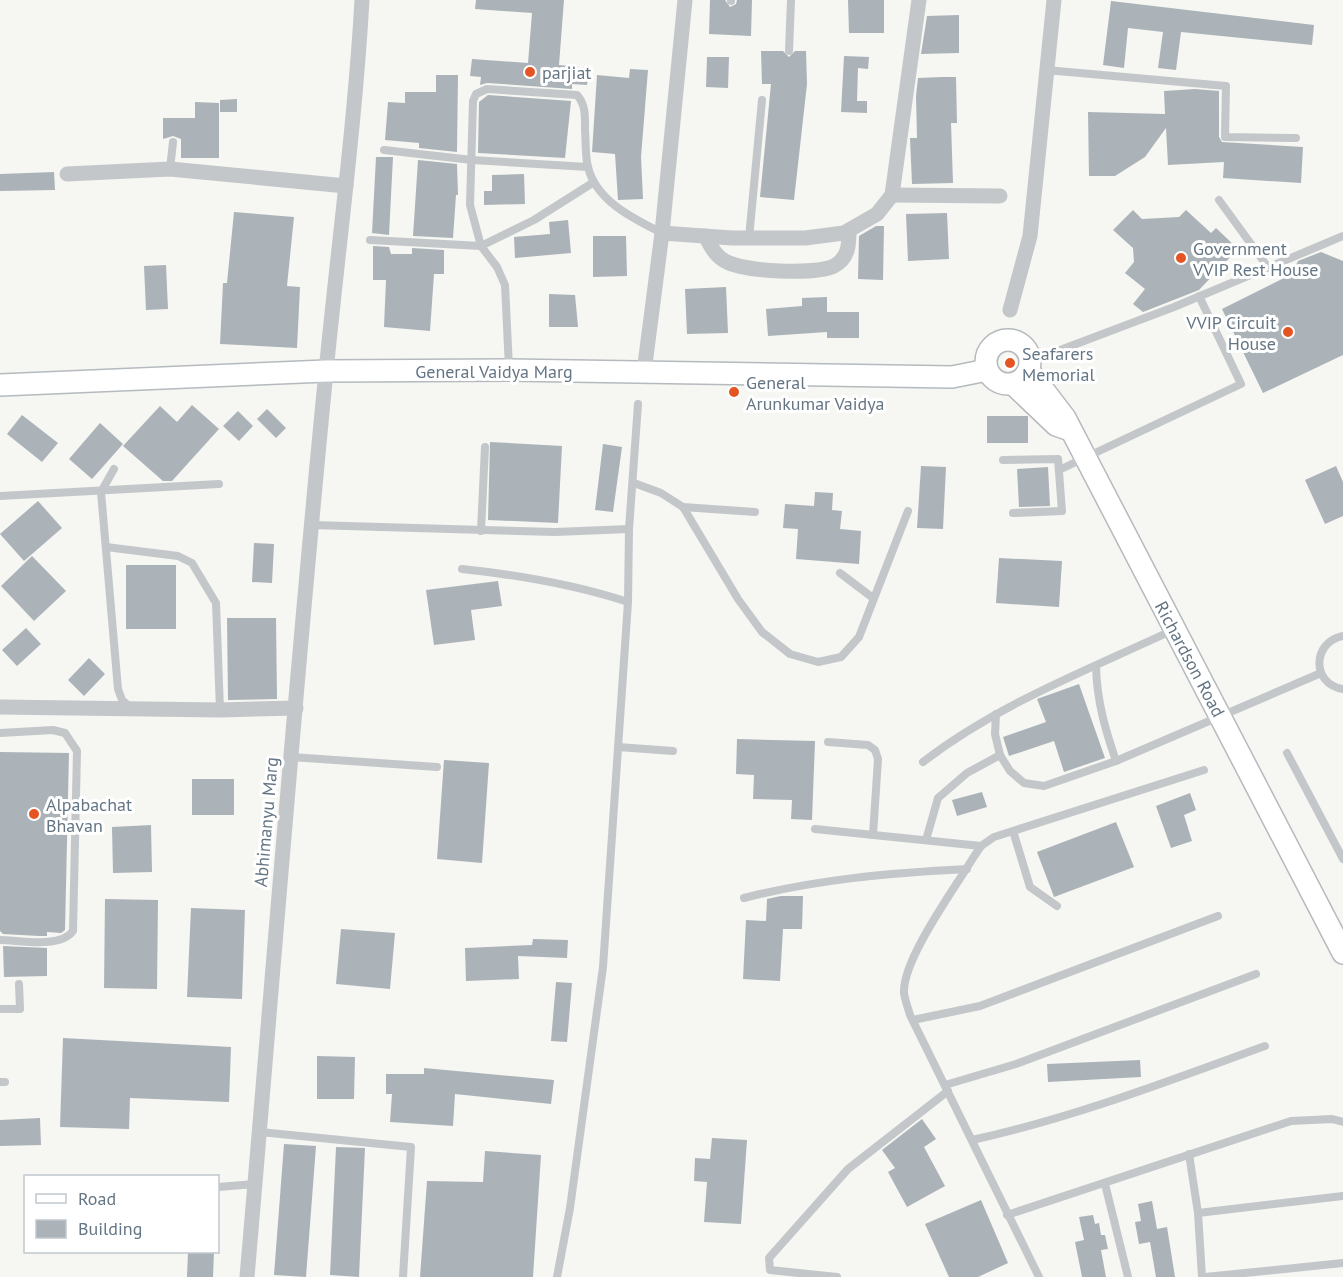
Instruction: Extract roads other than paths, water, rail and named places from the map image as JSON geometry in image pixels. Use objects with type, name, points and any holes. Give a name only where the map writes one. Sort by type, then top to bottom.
[{"type":"street","name":"Abhimanyu Marg","points":[[247,1277],[326,371],[357,89],[362,0]]},
{"type":"street","points":[[644,372],[662,233],[685,0]]},
{"type":"street","points":[[662,233],[705,237],[805,238],[849,230],[877,214],[892,195],[920,0]]},
{"type":"street","points":[[1010,310],[1020,282],[1030,236],[1054,0]]},
{"type":"street","points":[[67,174],[170,169],[346,186]]},
{"type":"street","points":[[892,195],[1000,196]]},
{"type":"street","points":[[705,237],[714,252],[725,261],[743,268],[817,270],[834,266],[848,252],[849,230]]},
{"type":"street","points":[[1004,340],[1022,344],[1024,372],[995,380],[987,370],[988,352],[1004,340]]},
{"type":"street","name":"General Vaidya Marg","points":[[0,385],[326,371],[509,370],[952,377],[987,370]]},
{"type":"street","name":"Richardson Road","points":[[1024,372],[1056,425],[1070,430],[1343,953]]},
{"type":"street","points":[[0,707],[132,710],[296,708]]},
{"type":"lane","points":[[789,51],[791,0]]},
{"type":"lane","points":[[1046,70],[1226,86],[1225,136],[1296,138]]},
{"type":"lane","points":[[509,370],[505,285],[497,267],[481,246],[470,205],[473,101],[476,94],[487,89],[577,95],[584,107],[588,167],[594,182],[612,204],[632,218],[662,233]]},
{"type":"lane","points":[[749,238],[762,100]]},
{"type":"lane","points":[[170,169],[173,142]]},
{"type":"lane","points":[[384,150],[472,160],[588,167]]},
{"type":"lane","points":[[370,240],[481,246],[534,219],[594,182]]},
{"type":"lane","points":[[1220,200],[1267,266]]},
{"type":"lane","points":[[1024,372],[1267,266],[1343,236]]},
{"type":"lane","points":[[1059,470],[1241,384],[1199,296]]},
{"type":"lane","points":[[556,1277],[570,1208],[603,967],[628,602],[629,529],[638,404]]},
{"type":"lane","points":[[481,531],[485,447]]},
{"type":"lane","points":[[1003,460],[1058,459],[1062,511],[1013,513]]},
{"type":"lane","points":[[114,469],[101,492],[118,689],[122,700],[132,710]]},
{"type":"lane","points":[[634,483],[661,494],[683,507],[755,512]]},
{"type":"lane","points":[[0,496],[219,484]]},
{"type":"lane","points":[[683,507],[738,599],[756,624],[790,654],[818,662],[841,657],[859,637],[908,511]]},
{"type":"lane","points":[[312,525],[481,531],[629,529]]},
{"type":"lane","points":[[106,547],[178,556],[192,563],[216,603],[220,710]]},
{"type":"lane","points":[[462,569],[559,582],[628,602]]},
{"type":"lane","points":[[840,573],[873,598]]},
{"type":"lane","points":[[923,762],[967,729],[1175,629]]},
{"type":"lane","points":[[1343,636],[1333,639],[1322,650],[1319,665],[1321,673],[1331,685],[1343,689]]},
{"type":"lane","points":[[1096,667],[1101,717],[1116,761]]},
{"type":"lane","points":[[996,714],[995,734],[1000,755],[1016,778],[1024,783],[1044,786],[1116,761],[1321,673]]},
{"type":"lane","points":[[0,734],[52,730],[65,733],[77,751],[73,931],[69,937],[57,940],[0,940]]},
{"type":"lane","points":[[828,742],[868,745],[875,750],[878,759],[873,835]]},
{"type":"lane","points":[[618,747],[673,751]]},
{"type":"lane","points":[[1287,753],[1343,859]]},
{"type":"lane","points":[[926,840],[938,798],[967,772],[1000,755]]},
{"type":"lane","points":[[291,757],[437,767]]},
{"type":"lane","points":[[1039,1277],[913,1020],[904,993],[907,974],[917,951],[981,846],[994,837],[1204,770]]},
{"type":"lane","points":[[815,829],[981,846]]},
{"type":"lane","points":[[1013,831],[1030,887],[1057,906]]},
{"type":"lane","points":[[744,898],[787,887],[873,873],[967,869]]},
{"type":"lane","points":[[913,1020],[980,1006],[1218,916]]},
{"type":"lane","points":[[837,1277],[770,1270],[769,1258],[848,1169],[947,1088],[1256,974]]},
{"type":"lane","points":[[0,1009],[20,1009],[19,984]]},
{"type":"lane","points":[[972,1140],[1039,1125],[1092,1109],[1265,1047]]},
{"type":"lane","points":[[1007,1215],[1291,1121],[1332,1119],[1343,1122]]},
{"type":"lane","points":[[260,1132],[411,1147],[403,1277]]},
{"type":"lane","points":[[1189,1154],[1204,1277],[1343,1263]]},
{"type":"lane","points":[[219,1187],[255,1184]]},
{"type":"lane","points":[[1105,1184],[1128,1277]]},
{"type":"lane","points":[[1198,1213],[1343,1196]]},
{"type":"place","name":"parjiat","points":[[530,72]]},
{"type":"place","name":"Government VVIP Rest House","points":[[1181,258]]},
{"type":"place","name":"VVIP Circuit House","points":[[1288,332]]},
{"type":"place","name":"Seafarers Memorial","points":[[1010,363]]},
{"type":"place","name":"General Arunkumar Vaidya","points":[[734,392]]},
{"type":"place","name":"Alpabachat Bhavan","points":[[34,814]]}]
